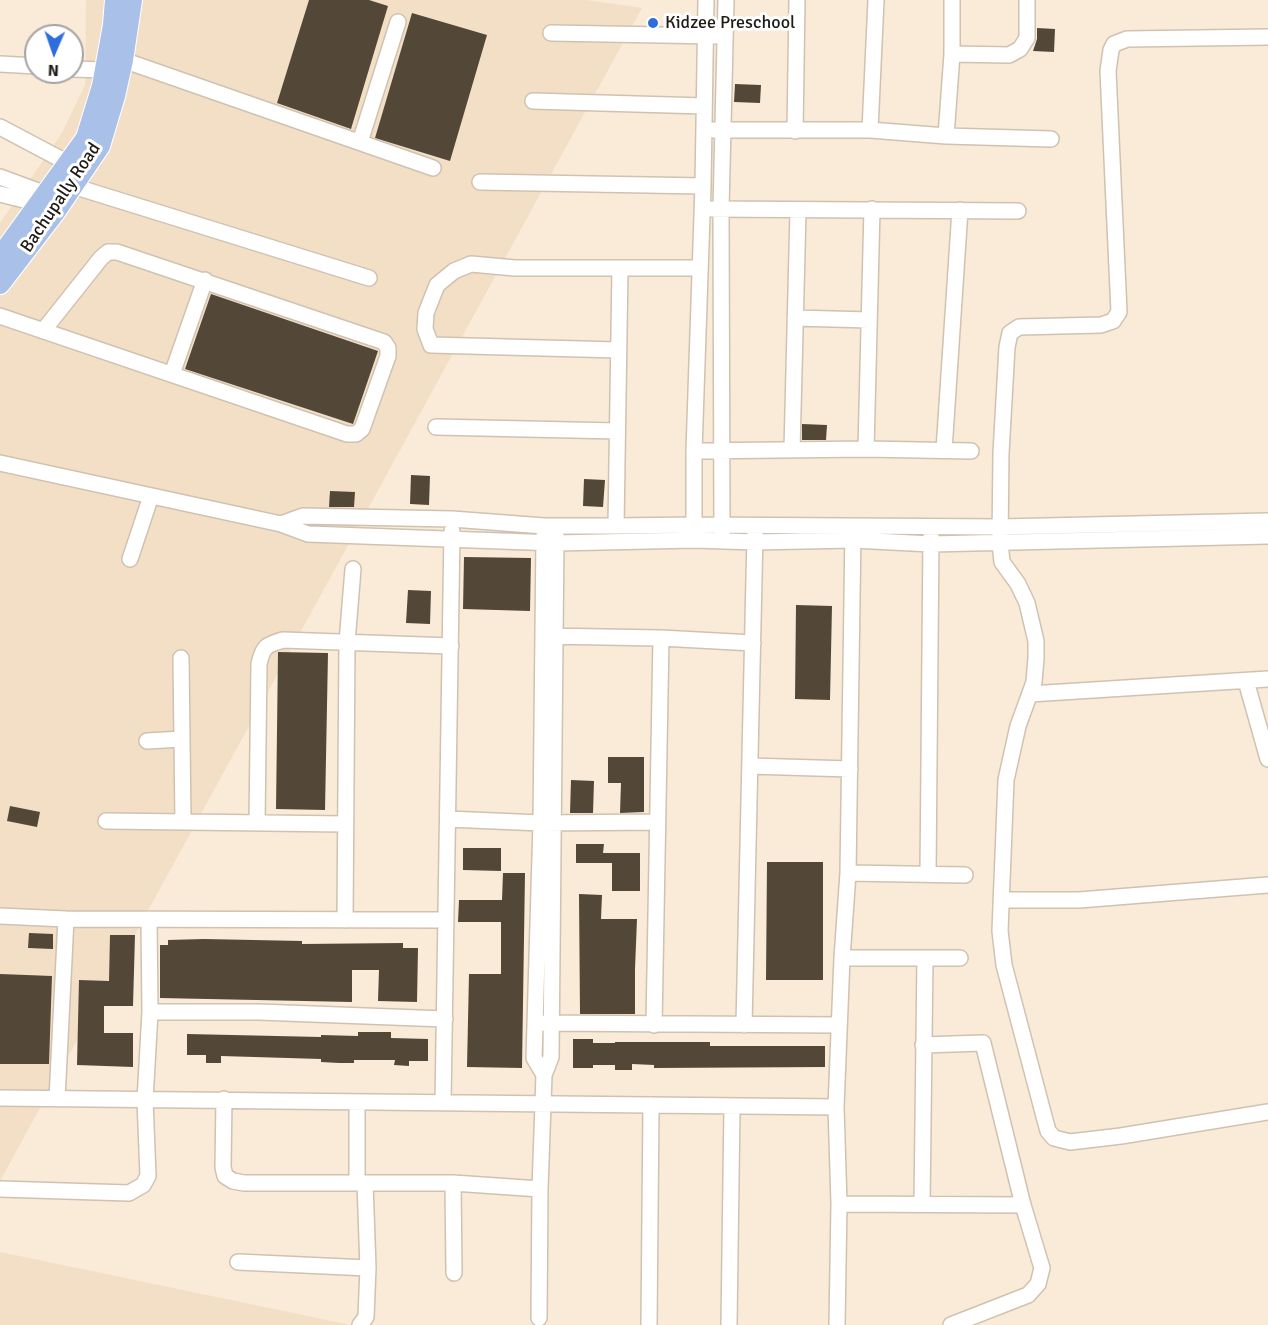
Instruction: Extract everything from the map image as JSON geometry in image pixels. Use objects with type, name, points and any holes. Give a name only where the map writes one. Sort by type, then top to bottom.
[{"type":"main road","name":"Bachupally Road","points":[[0,257],[86,138],[102,86],[115,0]]},
{"type":"main road","name":"Bachupally Road","points":[[0,284],[100,146],[123,60],[132,0]]},
{"type":"street","points":[[694,532],[694,451],[703,186],[706,0]]},
{"type":"street","points":[[722,541],[721,209],[726,0]]},
{"type":"street","points":[[795,131],[797,0]]},
{"type":"street","points":[[870,130],[876,0]]},
{"type":"street","points":[[946,136],[952,0]]},
{"type":"street","points":[[951,54],[1009,55],[1020,49],[1027,38],[1027,0]]},
{"type":"street","points":[[360,142],[399,22]]},
{"type":"street","points":[[551,33],[725,37]]},
{"type":"street","points":[[1268,37],[1127,39],[1114,44],[1108,71],[1119,312],[1113,321],[1101,325],[1019,327],[1011,333],[1006,347],[1000,527],[1002,562],[1022,594],[1033,622],[1036,641],[1034,682],[1018,726],[1009,763],[1000,931],[1004,965],[1048,1131],[1054,1138],[1070,1142],[1268,1112]]},
{"type":"street","points":[[123,60],[432,168]]},
{"type":"street","points":[[0,64],[24,65]]},
{"type":"street","points":[[84,69],[105,70]]},
{"type":"street","points":[[533,101],[704,106]]},
{"type":"street","points":[[0,127],[68,163]]},
{"type":"street","points":[[704,130],[870,130],[946,136],[1050,139]]},
{"type":"street","points":[[0,177],[43,199]]},
{"type":"street","points":[[480,182],[703,186]]},
{"type":"street","points":[[73,186],[369,279]]},
{"type":"street","points":[[0,194],[43,199]]},
{"type":"street","points":[[866,449],[872,209]]},
{"type":"street","points":[[702,210],[1018,211]]},
{"type":"street","points":[[944,450],[960,210]]},
{"type":"street","points":[[792,450],[798,211]]},
{"type":"street","points":[[0,316],[43,331],[172,374],[347,434],[356,434],[362,429],[387,363],[388,348],[384,342],[124,253],[108,252],[90,270],[43,331]]},
{"type":"street","points":[[618,350],[431,345],[425,329],[426,313],[437,285],[454,271],[471,264],[515,267],[699,268]]},
{"type":"street","points":[[616,526],[620,268]]},
{"type":"street","points":[[172,374],[205,280]]},
{"type":"street","points":[[795,318],[869,320]]},
{"type":"street","points":[[436,427],[617,431]]},
{"type":"street","points":[[694,451],[866,449],[971,451]]},
{"type":"street","points":[[0,463],[281,524],[308,534],[550,542],[694,532],[723,525],[755,534]]},
{"type":"street","points":[[130,559],[151,495]]},
{"type":"street","points":[[281,524],[303,516],[452,519],[550,526],[616,526],[694,532],[722,541],[755,534],[853,533],[932,527],[1268,521]]},
{"type":"street","points":[[443,1103],[452,519]]},
{"type":"street","points":[[538,1318],[544,1075],[551,1057],[543,1023],[550,526]]},
{"type":"street","points":[[928,874],[932,527]]},
{"type":"street","points":[[853,533],[931,544],[1268,536]]},
{"type":"street","points":[[837,1325],[839,1204],[836,1107],[838,1025],[848,873],[853,533]]},
{"type":"street","points":[[744,1025],[755,534]]},
{"type":"street","points":[[345,920],[347,642],[353,569]]},
{"type":"street","points":[[549,636],[661,638],[753,643]]},
{"type":"street","points":[[654,1025],[661,638]]},
{"type":"street","points":[[257,823],[259,664],[261,652],[267,645],[283,639],[451,646]]},
{"type":"street","points":[[181,658],[183,822]]},
{"type":"street","points":[[1030,694],[1268,679]]},
{"type":"street","points":[[1246,681],[1268,758]]},
{"type":"street","points":[[147,741],[182,739]]},
{"type":"street","points":[[750,766],[849,770]]},
{"type":"street","points":[[448,819],[547,823],[657,822]]},
{"type":"street","points":[[106,822],[345,824]]},
{"type":"street","points":[[848,873],[965,875]]},
{"type":"street","points":[[1001,900],[1079,900],[1268,885]]},
{"type":"street","points":[[0,916],[66,919],[447,920]]},
{"type":"street","points":[[57,1099],[66,919]]},
{"type":"street","points":[[0,1189],[129,1193],[143,1185],[148,1176],[145,1100],[150,1012],[149,919]]},
{"type":"street","points":[[842,958],[960,958]]},
{"type":"street","points":[[922,1204],[925,958]]},
{"type":"street","points":[[150,1012],[259,1012],[445,1019]]},
{"type":"street","points":[[543,1023],[838,1025]]},
{"type":"street","points":[[923,1045],[983,1043],[1023,1205],[1042,1268],[1038,1284],[1028,1295],[951,1325]]},
{"type":"street","points":[[0,1098],[836,1107]]},
{"type":"street","points":[[224,1100],[223,1167],[225,1176],[233,1181],[244,1183],[453,1183],[540,1189]]},
{"type":"street","points":[[357,1102],[368,1268],[366,1317],[360,1325]]},
{"type":"street","points":[[649,1325],[651,1105]]},
{"type":"street","points":[[729,1325],[732,1107]]},
{"type":"street","points":[[453,1183],[454,1273]]},
{"type":"street","points":[[839,1204],[1023,1205]]},
{"type":"street","points":[[238,1262],[368,1268]]},
{"type":"shaded area","points":[[86,0],[586,0],[642,8],[0,1181],[0,223],[62,133],[85,85]]},
{"type":"shaded area","points":[[0,1252],[351,1325],[0,1325]]},
{"type":"building","points":[[309,0],[369,0],[388,6],[351,129],[277,103]]},
{"type":"building","points":[[412,13],[487,35],[450,161],[375,138]]},
{"type":"building","points":[[1037,28],[1055,29],[1054,52],[1033,51],[1037,39]]},
{"type":"building","points":[[735,84],[761,85],[760,103],[734,102]]},
{"type":"building","points":[[211,294],[378,351],[353,424],[185,369]]},
{"type":"building","points":[[802,424],[827,425],[826,440],[802,440]]},
{"type":"building","points":[[411,475],[430,476],[429,505],[410,504]]},
{"type":"building","points":[[584,479],[605,480],[603,507],[583,506]]},
{"type":"building","points":[[330,491],[355,492],[354,507],[329,507]]},
{"type":"building","points":[[464,557],[531,558],[530,611],[463,609]]},
{"type":"building","points":[[408,590],[431,591],[430,624],[406,623]]},
{"type":"building","points":[[796,605],[832,606],[830,700],[795,699]]},
{"type":"building","points":[[278,652],[328,653],[325,810],[276,809]]},
{"type":"building","points":[[608,757],[644,757],[644,812],[620,813],[621,783],[608,783]]},
{"type":"building","points":[[571,780],[594,781],[593,813],[570,813]]},
{"type":"building","points":[[10,806],[40,812],[37,827],[7,821]]},
{"type":"building","points":[[576,844],[604,844],[603,853],[640,853],[640,891],[612,891],[612,863],[576,863]]},
{"type":"building","points":[[463,848],[501,848],[501,871],[463,870]]},
{"type":"building","points":[[767,862],[823,862],[823,980],[766,980]]},
{"type":"building","points":[[503,873],[525,873],[522,1068],[467,1067],[469,974],[501,974],[501,922],[458,922],[459,900],[502,900]]},
{"type":"building","points":[[579,894],[602,895],[601,919],[637,919],[635,1014],[580,1014]]},
{"type":"building","points":[[29,933],[53,934],[53,949],[28,948]]},
{"type":"building","points":[[110,935],[135,935],[133,1006],[104,1006],[104,1033],[133,1033],[133,1067],[77,1065],[79,980],[109,981]]},
{"type":"building","points":[[168,940],[302,941],[302,944],[403,943],[403,948],[418,948],[417,1002],[378,1001],[379,970],[352,970],[352,1002],[160,998],[160,945],[168,945]]},
{"type":"building","points":[[0,974],[52,976],[49,1064],[0,1064]]},
{"type":"building","points":[[358,1032],[391,1032],[391,1038],[428,1039],[428,1061],[409,1061],[409,1066],[394,1065],[395,1060],[354,1060],[354,1063],[339,1063],[321,1062],[321,1059],[221,1056],[221,1063],[206,1063],[206,1055],[187,1055],[187,1034],[321,1037],[321,1035],[358,1036]]},
{"type":"building","points":[[573,1039],[593,1039],[593,1043],[710,1042],[710,1046],[825,1046],[825,1067],[654,1068],[654,1065],[632,1064],[632,1070],[615,1070],[615,1065],[573,1068]]},
{"type":"place","name":"Kidzee Preschool","points":[[653,23]]}]
